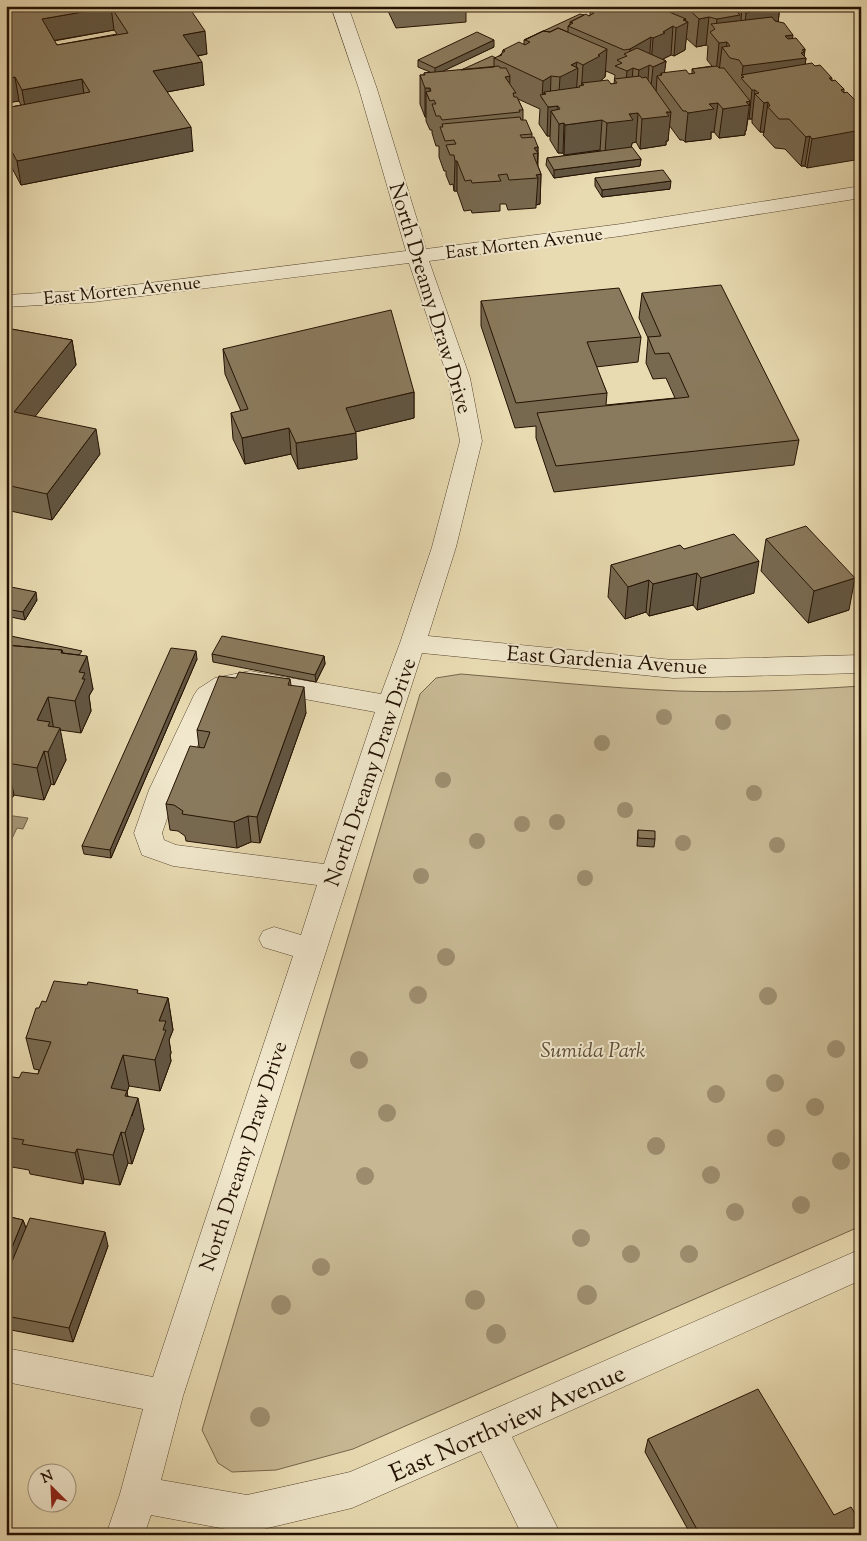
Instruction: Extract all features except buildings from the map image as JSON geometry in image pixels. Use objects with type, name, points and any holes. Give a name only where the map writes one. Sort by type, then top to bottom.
[{"type":"street","name":"North Dreamy Draw Drive","points":[[125,1535],[139,1494],[165,1396],[390,705],[403,666],[414,644],[444,547],[472,440],[459,378],[424,280],[368,90],[339,6]]},
{"type":"street","name":"East Morten Avenue","points":[[6,301],[93,296],[418,256],[621,230],[861,192]]},
{"type":"street","name":"East Gardenia Avenue","points":[[414,644],[673,669],[861,664]]},
{"type":"street","points":[[335,876],[173,856],[152,847],[148,833],[163,790],[207,695],[224,684],[250,680],[390,705]]},
{"type":"street","points":[[274,940],[310,949]]},
{"type":"street","name":"East Northview Avenue","points":[[139,1494],[248,1514],[352,1490],[861,1264]]},
{"type":"street","points":[[6,1365],[165,1396]]},
{"type":"street","points":[[489,1429],[542,1535]]},
{"type":"green space","name":"Sumida Park","points":[[461,674],[678,691],[770,691],[861,686],[861,1226],[353,1449],[276,1470],[232,1472],[218,1463],[202,1430],[420,694],[436,678]]},
{"type":"shaded area","points":[[6,815],[28,818],[23,829],[17,828],[6,851]]}]
